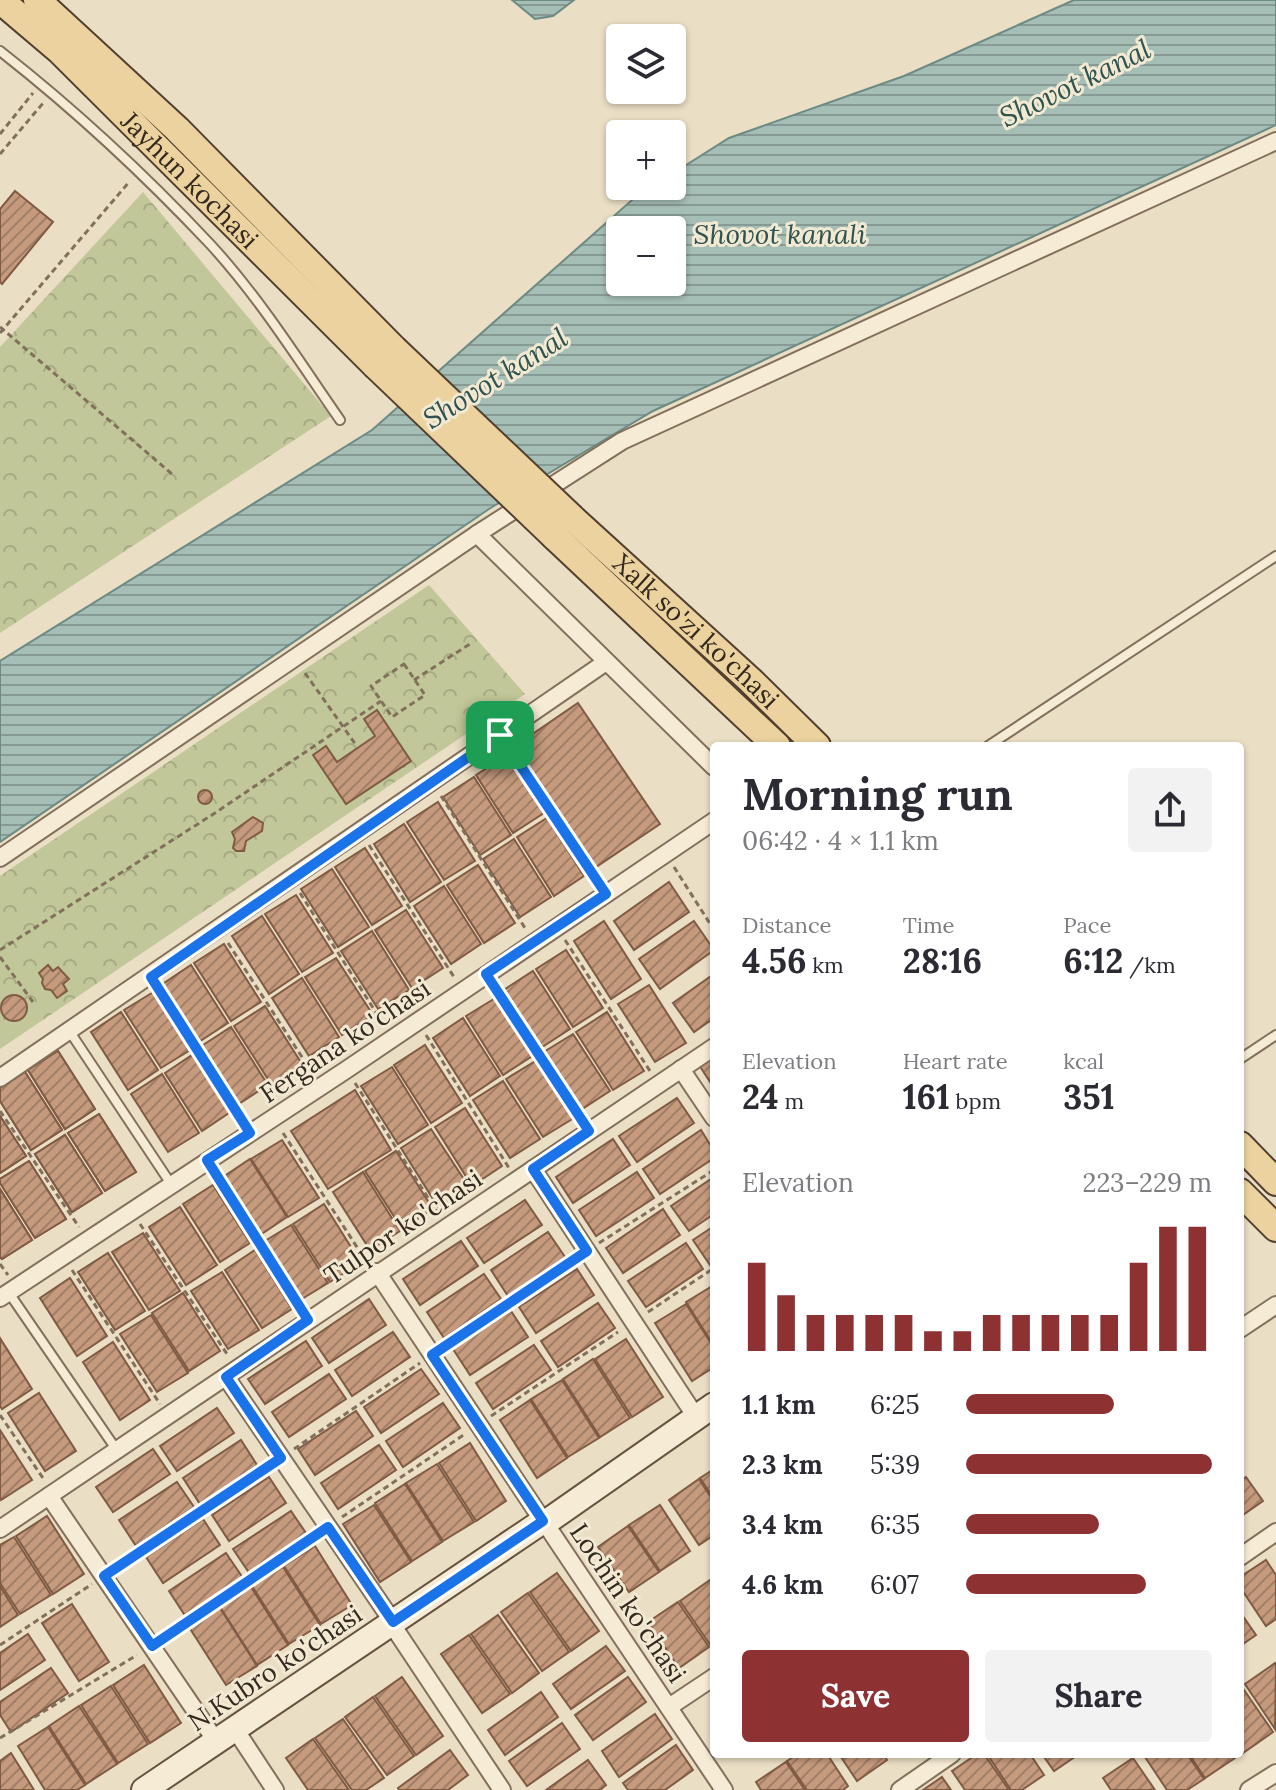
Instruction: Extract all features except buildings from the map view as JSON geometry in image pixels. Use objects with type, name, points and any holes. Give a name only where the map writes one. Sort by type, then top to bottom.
[{"type":"main road","name":"Jayhun kochasi","points":[[0,0],[59,50],[384,357]]},
{"type":"main road","name":"Jayhun kochasi","points":[[37,0],[177,129],[384,357]]},
{"type":"main road","points":[[384,357],[563,527]]},
{"type":"main road","name":"Xalk so'zi ko'chasi","points":[[563,527],[773,742]]},
{"type":"main road","name":"Xalk so'zi ko'chasi","points":[[563,527],[750,680],[813,742]]},
{"type":"main road","points":[[1244,1149],[1276,1182]]},
{"type":"main road","points":[[1244,1196],[1276,1228]]},
{"type":"street","points":[[0,858],[477,534],[622,441],[1276,141]]},
{"type":"street","points":[[477,534],[710,763]]},
{"type":"street","points":[[0,1078],[606,662]]},
{"type":"street","name":"Fergana ko'chasi","points":[[4,1295],[346,1070],[710,824]]},
{"type":"street","name":"Tulpor ko'chasi","points":[[0,1529],[710,1050]]},
{"type":"street","points":[[681,1069],[710,1112]]},
{"type":"street","points":[[533,1169],[633,1322],[705,1411]]},
{"type":"street","name":"Lochin ko'chasi","points":[[376,1273],[724,1790]]},
{"type":"street","points":[[1244,1326],[1276,1305]]},
{"type":"street","points":[[232,1373],[281,1458],[502,1790]]},
{"type":"street","name":"N.Kubro ko'chasi","points":[[144,1790],[705,1411]]},
{"type":"street","points":[[51,1494],[152,1646],[275,1790]]},
{"type":"street","points":[[1244,1554],[1276,1532]]},
{"type":"street","points":[[669,1707],[710,1680]]},
{"type":"street","points":[[900,1790],[946,1758]]},
{"type":"street","points":[[1249,1790],[1276,1773]]},
{"type":"lane","points":[[0,51],[137,172],[211,246],[276,328],[340,420]]},
{"type":"lane","points":[[994,742],[1276,556]]},
{"type":"lane","points":[[70,1032],[171,1184]]},
{"type":"lane","points":[[1244,1056],[1276,1035]]},
{"type":"lane","points":[[4,1295],[116,1449]]},
{"type":"path","points":[[0,134],[40,84]]},
{"type":"path","points":[[0,154],[51,94]]},
{"type":"path","points":[[137,172],[1,330],[172,474]]},
{"type":"path","points":[[414,680],[473,642]]},
{"type":"path","points":[[295,658],[356,745]]},
{"type":"path","points":[[404,664],[414,680],[425,695],[392,717],[371,686],[404,664]]},
{"type":"path","points":[[0,950],[215,813],[381,701]]},
{"type":"path","points":[[500,735],[606,894]]},
{"type":"path","points":[[432,783],[533,941]]},
{"type":"path","points":[[361,832],[463,990]]},
{"type":"path","points":[[665,854],[710,924]]},
{"type":"path","points":[[291,880],[393,1038]]},
{"type":"path","points":[[557,927],[659,1084]]},
{"type":"path","points":[[220,929],[321,1086]]},
{"type":"path","points":[[0,957],[33,1002]]},
{"type":"path","points":[[486,974],[589,1131]]},
{"type":"path","points":[[151,977],[250,1133]]},
{"type":"path","points":[[417,1022],[517,1180]]},
{"type":"path","points":[[346,1070],[447,1226]]},
{"type":"path","points":[[0,1111],[88,1240]]},
{"type":"path","points":[[273,1117],[376,1273]]},
{"type":"path","points":[[207,1160],[308,1320]]},
{"type":"path","points":[[0,1645],[587,1251],[710,1173]]},
{"type":"path","points":[[131,1211],[232,1373]]},
{"type":"path","points":[[63,1257],[168,1416]]},
{"type":"path","points":[[0,1738],[152,1646],[710,1271]]},
{"type":"path","points":[[0,1415],[51,1494]]},
{"type":"green space","points":[[143,192],[331,416],[0,633],[0,347]]},
{"type":"green space","points":[[429,585],[525,694],[0,1049],[0,876]]},
{"type":"water","points":[[512,0],[574,0],[553,16],[535,19]]},
{"type":"water","name":"Shovot kanali","points":[[1074,0],[1276,0],[1276,125],[653,411],[489,509],[0,842],[0,661],[372,430],[606,223],[606,296],[686,296],[686,216],[614,216],[632,200],[686,200],[686,165],[729,138],[904,76]]},
{"type":"route","points":[[500,735],[606,894],[486,974],[589,1131],[533,1169],[587,1251],[432,1355],[543,1521],[393,1622],[328,1527],[152,1646],[104,1576],[281,1458],[226,1377],[308,1320],[207,1160],[250,1133],[151,977],[500,735]]},
{"type":"water label","name":"Shovot kanal","points":[[1075,83]]},
{"type":"water label","name":"Shovot kanal","points":[[495,378]]}]
